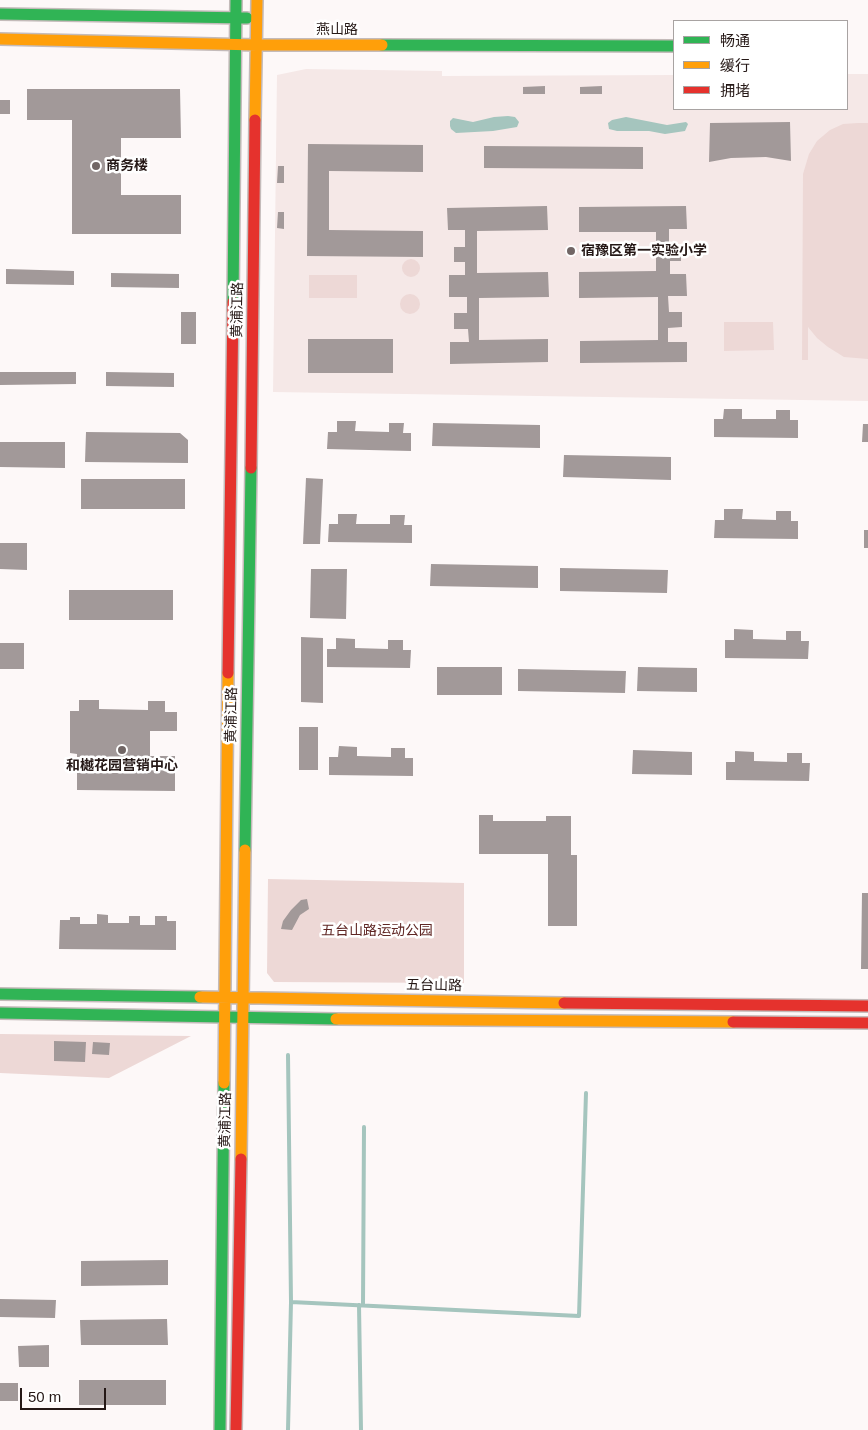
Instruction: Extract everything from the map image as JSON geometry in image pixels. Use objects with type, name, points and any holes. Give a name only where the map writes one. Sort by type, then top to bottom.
[{"type":"street","name":"黄浦江路","points":[[220,1430],[236,0]]},
{"type":"street","name":"黄浦江路","points":[[236,1430],[258,0]]},
{"type":"street","points":[[0,14],[257,18]]},
{"type":"street","name":"燕山路","points":[[0,40],[257,45],[673,46]]},
{"type":"street","name":"五台山路","points":[[0,994],[868,1006]]},
{"type":"street","points":[[0,1013],[243,1018],[868,1023]]},
{"type":"shaded area","name":"宿豫区第一实验小学","points":[[306,69],[442,71],[442,76],[673,75],[673,110],[848,110],[848,74],[868,74],[868,401],[273,392],[277,75]]},
{"type":"shaded area","points":[[508,116],[515,117],[519,122],[517,127],[493,131],[456,133],[450,126],[450,121],[453,118],[473,122]]},
{"type":"shaded area","points":[[626,117],[667,125],[686,122],[688,124],[685,131],[665,134],[649,131],[617,131],[609,129],[608,123],[612,120]]},
{"type":"green space","points":[[868,123],[868,359],[844,357],[817,338],[808,327],[808,360],[802,360],[803,174],[809,154],[817,141],[830,130],[843,124]]},
{"type":"green space","points":[[411,259],[417,262],[420,268],[417,274],[411,277],[405,274],[402,268],[405,262]]},
{"type":"green space","points":[[309,275],[357,275],[357,298],[309,298]]},
{"type":"green space","points":[[410,294],[417,297],[420,304],[417,311],[410,314],[403,311],[400,304],[403,297]]},
{"type":"green space","points":[[724,322],[773,322],[774,350],[724,351]]},
{"type":"green space","name":"五台山路运动公园","points":[[268,879],[464,883],[464,983],[274,982],[267,973]]},
{"type":"green space","points":[[0,1034],[191,1036],[109,1078],[0,1073]]},
{"type":"building","points":[[545,86],[545,94],[523,94],[523,87]]},
{"type":"building","points":[[602,86],[602,94],[580,94],[580,87]]},
{"type":"building","name":"商务楼","points":[[27,89],[180,89],[181,138],[121,138],[121,195],[181,195],[181,234],[72,234],[72,120],[27,120]]},
{"type":"building","points":[[0,100],[10,100],[10,114],[0,114]]},
{"type":"building","points":[[790,122],[791,161],[766,157],[731,158],[709,162],[710,123]]},
{"type":"building","points":[[308,144],[423,145],[423,172],[329,171],[329,230],[423,231],[423,257],[307,256]]},
{"type":"building","points":[[484,146],[643,147],[643,169],[484,168]]},
{"type":"building","points":[[278,166],[284,166],[284,183],[277,183]]},
{"type":"building","points":[[547,206],[548,230],[477,231],[477,273],[548,272],[549,297],[479,298],[479,340],[548,339],[548,362],[450,364],[450,342],[469,342],[468,329],[454,329],[454,313],[467,313],[467,297],[449,297],[449,275],[465,275],[465,262],[454,262],[454,247],[465,247],[465,230],[448,230],[447,208]]},
{"type":"building","points":[[686,206],[687,229],[669,229],[669,246],[681,246],[681,261],[670,261],[670,274],[686,274],[687,296],[668,296],[669,312],[682,312],[682,327],[668,328],[668,342],[687,342],[687,362],[580,363],[580,341],[658,340],[658,297],[579,298],[579,272],[656,271],[656,232],[579,232],[579,207]]},
{"type":"building","points":[[278,212],[284,212],[284,229],[277,228]]},
{"type":"building","points":[[6,269],[74,271],[74,285],[6,284]]},
{"type":"building","points":[[111,273],[179,274],[179,288],[111,287]]},
{"type":"building","points":[[181,312],[196,312],[196,344],[181,344]]},
{"type":"building","points":[[308,339],[393,339],[393,373],[308,373]]},
{"type":"building","points":[[0,372],[76,372],[76,384],[0,385]]},
{"type":"building","points":[[106,372],[174,373],[174,387],[106,386]]},
{"type":"building","points":[[724,409],[742,409],[742,419],[776,419],[776,410],[790,410],[790,420],[798,420],[798,438],[714,437],[714,419],[723,419]]},
{"type":"building","points":[[337,421],[356,421],[355,431],[389,432],[389,423],[404,423],[403,433],[411,433],[411,451],[327,449],[328,432],[337,432]]},
{"type":"building","points":[[433,423],[540,425],[540,448],[432,446]]},
{"type":"building","points":[[863,424],[868,424],[868,442],[862,442]]},
{"type":"building","points":[[86,432],[180,433],[188,440],[188,463],[85,462]]},
{"type":"building","points":[[0,442],[65,442],[65,468],[0,467]]},
{"type":"building","points":[[564,455],[671,457],[671,480],[563,477]]},
{"type":"building","points":[[306,478],[323,479],[320,544],[303,544]]},
{"type":"building","points":[[81,479],[185,479],[185,509],[81,509]]},
{"type":"building","points":[[724,509],[743,509],[742,519],[776,520],[776,511],[791,511],[791,521],[798,521],[798,539],[714,538],[715,520],[724,520]]},
{"type":"building","points":[[338,514],[357,514],[356,524],[390,524],[390,515],[405,515],[404,525],[412,525],[412,543],[328,542],[329,524],[338,524]]},
{"type":"building","points":[[864,530],[868,530],[868,548],[864,548]]},
{"type":"building","points":[[0,543],[27,543],[27,570],[0,569]]},
{"type":"building","points":[[431,564],[538,566],[538,588],[430,586]]},
{"type":"building","points":[[560,568],[668,570],[667,593],[560,591]]},
{"type":"building","points":[[311,569],[347,569],[346,619],[310,618]]},
{"type":"building","points":[[69,590],[173,590],[173,620],[69,620]]},
{"type":"building","points":[[734,629],[753,630],[753,639],[786,640],[786,631],[801,631],[801,641],[809,641],[808,659],[725,658],[725,640],[734,640]]},
{"type":"building","points":[[301,637],[323,638],[323,703],[301,702]]},
{"type":"building","points":[[336,638],[355,639],[355,648],[388,649],[388,640],[403,640],[403,650],[411,650],[410,668],[327,667],[327,649],[336,649]]},
{"type":"building","points":[[0,643],[24,643],[24,669],[0,669]]},
{"type":"building","points":[[437,667],[502,667],[502,695],[437,695]]},
{"type":"building","points":[[638,667],[697,668],[697,692],[637,691]]},
{"type":"building","points":[[518,669],[626,671],[625,693],[518,691]]},
{"type":"building","points":[[79,700],[99,700],[99,709],[148,710],[148,701],[165,701],[165,712],[177,712],[177,731],[150,731],[150,756],[175,756],[175,791],[77,790],[77,754],[70,753],[70,711],[79,711]]},
{"type":"building","points":[[299,727],[318,727],[318,770],[299,770]]},
{"type":"building","points":[[339,746],[357,747],[357,756],[391,757],[391,748],[405,748],[405,758],[413,758],[413,776],[329,775],[329,757],[338,757]]},
{"type":"building","points":[[633,750],[692,752],[692,775],[632,774]]},
{"type":"building","points":[[735,751],[754,752],[754,761],[787,762],[787,753],[802,753],[802,763],[810,763],[809,781],[726,780],[726,762],[735,762]]},
{"type":"building","points":[[479,815],[493,815],[493,821],[546,821],[546,816],[571,816],[571,855],[577,855],[577,926],[548,926],[548,854],[479,854]]},
{"type":"building","points":[[862,893],[868,893],[868,969],[861,969]]},
{"type":"building","points":[[307,899],[309,909],[300,915],[292,930],[281,929],[283,921],[291,910],[301,900]]},
{"type":"building","points":[[97,914],[108,915],[108,923],[129,923],[129,916],[140,916],[140,925],[155,925],[155,916],[167,916],[167,921],[176,921],[176,950],[59,949],[60,920],[80,917],[80,924],[97,924]]},
{"type":"building","points":[[54,1041],[86,1042],[85,1062],[54,1061]]},
{"type":"building","points":[[93,1042],[110,1043],[109,1055],[92,1054]]},
{"type":"building","points":[[168,1260],[168,1285],[81,1286],[81,1261]]},
{"type":"building","points":[[0,1299],[56,1300],[55,1318],[0,1317]]},
{"type":"building","points":[[167,1319],[168,1345],[81,1345],[80,1320]]},
{"type":"building","points":[[49,1345],[49,1367],[19,1367],[18,1346]]},
{"type":"building","points":[[79,1380],[166,1380],[166,1405],[79,1405]]},
{"type":"building","points":[[0,1383],[18,1383],[18,1401],[0,1401]]},
{"type":"waterway","points":[[288,1055],[291,1302],[288,1430]]},
{"type":"waterway","points":[[291,1302],[579,1316],[586,1093]]},
{"type":"waterway","points":[[363,1305],[364,1127]]},
{"type":"waterway","points":[[359,1305],[361,1430]]},
{"type":"traffic: fast","points":[[233,302],[236,0]]},
{"type":"traffic: fast","points":[[0,14],[247,18]]},
{"type":"traffic: fast","points":[[382,45],[673,46]]},
{"type":"traffic: fast","points":[[245,850],[251,468]]},
{"type":"traffic: fast","points":[[0,994],[200,997]]},
{"type":"traffic: fast","points":[[0,1013],[336,1019]]},
{"type":"traffic: fast","points":[[220,1430],[224,1083]]},
{"type":"traffic: slow","points":[[255,120],[257,0]]},
{"type":"traffic: slow","points":[[0,39],[257,45],[382,45]]},
{"type":"traffic: slow","points":[[224,1083],[228,673]]},
{"type":"traffic: slow","points":[[241,1159],[245,850]]},
{"type":"traffic: slow","points":[[200,997],[564,1003]]},
{"type":"traffic: slow","points":[[336,1019],[733,1022]]},
{"type":"traffic: jam","points":[[251,468],[255,120]]},
{"type":"traffic: jam","points":[[228,673],[233,302]]},
{"type":"traffic: jam","points":[[564,1003],[868,1006]]},
{"type":"traffic: jam","points":[[733,1022],[868,1023]]},
{"type":"traffic: jam","points":[[236,1430],[241,1159]]},
{"type":"place","name":"商务楼","points":[[96,166]]},
{"type":"place","name":"宿豫区第一实验小学","points":[[571,251]]},
{"type":"place","name":"和樾花园营销中心","points":[[122,750]]}]
